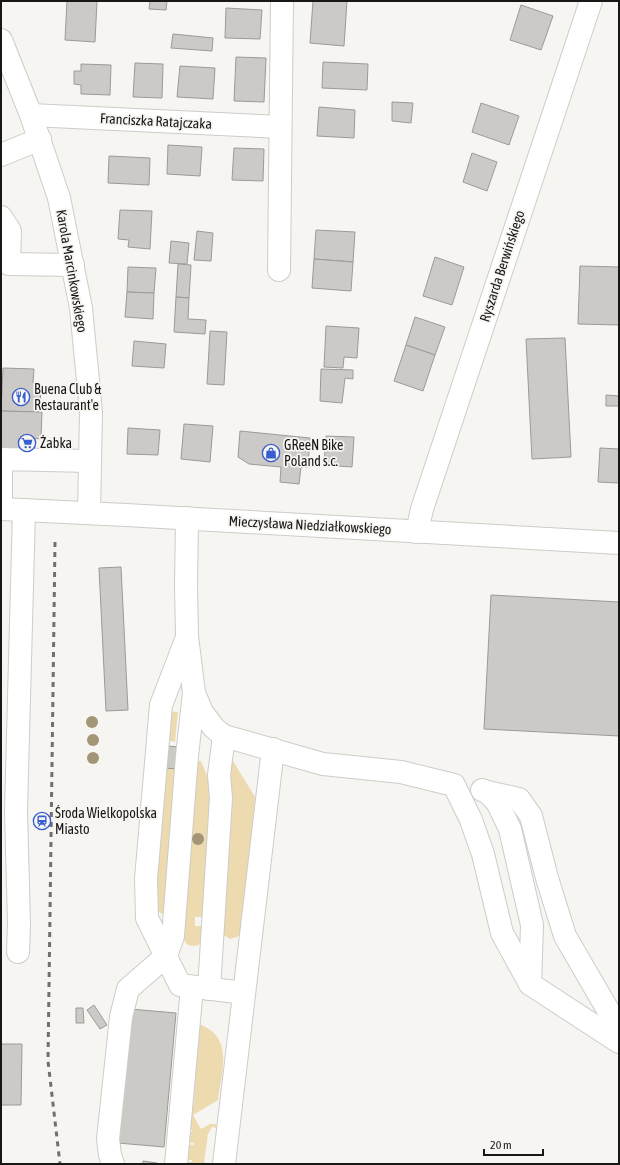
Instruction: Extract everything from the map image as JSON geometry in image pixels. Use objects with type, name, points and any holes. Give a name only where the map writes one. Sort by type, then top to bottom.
[{"type":"street","points":[[279,270],[282,1]]},
{"type":"street","name":"Ryszarda Berwińskiego","points":[[417,532],[422,509],[591,1]]},
{"type":"street","name":"Karola Marcinkowskiego","points":[[1,40],[40,139],[59,198],[81,308],[91,412],[89,513]]},
{"type":"street","name":"Franciszka Ratajczaka","points":[[31,115],[280,127]]},
{"type":"street","points":[[1,155],[40,139]]},
{"type":"street","points":[[1,217],[10,231],[9,264],[73,266]]},
{"type":"street","points":[[1,502],[1,458],[90,461]]},
{"type":"street","name":"Mieczysława Niedziałkowskiego","points":[[1,510],[187,518],[619,543]]},
{"type":"street","points":[[18,952],[19,924],[8,810],[10,707],[24,510]]},
{"type":"street","points":[[113,1164],[108,1139],[121,1017],[128,989],[166,956],[173,936],[187,756],[194,693],[187,636],[187,518]]},
{"type":"street","points":[[187,636],[162,705],[146,879],[147,918],[180,985],[244,993]]},
{"type":"street","points":[[194,693],[202,712],[214,728],[224,736],[323,764],[401,772],[454,785],[475,787],[487,792],[519,799],[531,816],[547,878],[565,936],[619,1029]]},
{"type":"street","points":[[176,1164],[201,988],[221,798],[219,775],[224,736]]},
{"type":"street","points":[[224,1164],[273,749]]},
{"type":"street","points":[[454,785],[471,820],[483,854],[502,932],[530,984],[619,1042]]},
{"type":"street","points":[[487,792],[497,802],[510,829],[532,925],[530,984]]},
{"type":"shaded area","points":[[167,711],[178,712],[175,742],[170,741],[170,727],[166,726]]},
{"type":"shaded area","points":[[230,760],[233,761],[255,797],[243,931],[237,937],[230,939],[222,934]]},
{"type":"shaded area","points":[[192,761],[201,761],[210,783],[207,917],[195,917],[195,926],[206,926],[203,940],[196,946],[187,944],[184,940],[183,915]]},
{"type":"shaded area","points":[[163,768],[181,769],[164,913],[162,914],[158,911],[156,900]]},
{"type":"shaded area","points":[[199,1024],[210,1030],[217,1037],[221,1046],[223,1056],[222,1078],[218,1100],[193,1115],[201,1129],[210,1124],[216,1124],[216,1128],[212,1127],[208,1134],[204,1162],[211,1164],[183,1164],[183,1162],[192,1162],[192,1160],[183,1160],[185,1144],[194,1145],[194,1143],[185,1142],[188,1136],[192,1136],[189,1135],[189,1132],[192,1132],[192,1130],[189,1130],[191,1107],[194,1103]]},
{"type":"building","points":[[67,1],[97,1],[95,42],[65,40]]},
{"type":"building","points":[[150,1],[167,1],[166,10],[149,9]]},
{"type":"building","points":[[313,1],[347,1],[344,46],[310,43]]},
{"type":"building","points":[[521,5],[553,16],[541,50],[510,40]]},
{"type":"building","points":[[226,8],[262,10],[260,39],[225,38]]},
{"type":"building","points":[[173,34],[213,38],[212,51],[171,48]]},
{"type":"building","points":[[236,57],[266,58],[264,102],[234,101]]},
{"type":"building","points":[[323,62],[368,64],[367,90],[322,88]]},
{"type":"building","points":[[135,63],[163,64],[162,98],[133,97]]},
{"type":"building","points":[[81,64],[111,65],[110,95],[81,94],[81,85],[74,84],[74,71],[81,71]]},
{"type":"building","points":[[180,66],[215,68],[213,99],[177,97]]},
{"type":"building","points":[[392,102],[413,103],[411,123],[392,121]]},
{"type":"building","points":[[481,103],[519,116],[509,145],[472,132]]},
{"type":"building","points":[[319,107],[355,110],[354,138],[317,136]]},
{"type":"building","points":[[168,145],[202,147],[200,176],[167,174]]},
{"type":"building","points":[[234,148],[264,149],[263,181],[232,180]]},
{"type":"building","points":[[472,153],[497,162],[487,191],[463,182]]},
{"type":"building","points":[[109,156],[150,158],[149,185],[108,183]]},
{"type":"building","points":[[120,210],[152,211],[150,249],[128,247],[129,240],[118,239]]},
{"type":"building","points":[[316,230],[355,232],[353,262],[314,259]]},
{"type":"building","points":[[197,231],[213,233],[211,261],[194,260]]},
{"type":"building","points":[[171,241],[189,243],[187,264],[169,263]]},
{"type":"building","points":[[435,257],[464,267],[452,305],[423,296]]},
{"type":"building","points":[[314,259],[353,262],[351,291],[312,288]]},
{"type":"building","points":[[178,264],[191,265],[189,298],[176,297]]},
{"type":"building","points":[[580,266],[619,267],[619,325],[578,324]]},
{"type":"building","points":[[128,267],[156,268],[154,293],[127,292]]},
{"type":"building","points":[[127,292],[154,293],[153,319],[125,317]]},
{"type":"building","points":[[176,297],[189,298],[188,319],[206,320],[205,334],[174,332]]},
{"type":"building","points":[[415,317],[445,327],[435,355],[406,345]]},
{"type":"building","points":[[326,326],[359,328],[357,358],[344,357],[343,368],[324,367]]},
{"type":"building","points":[[210,331],[227,332],[224,385],[207,384]]},
{"type":"building","points":[[565,338],[571,457],[532,459],[526,339]]},
{"type":"building","points":[[134,341],[166,344],[164,368],[132,366]]},
{"type":"building","points":[[406,345],[435,355],[423,391],[394,381]]},
{"type":"building","name":"Buena Club & Restaurant'e","points":[[3,368],[34,369],[33,383],[41,384],[40,412],[1,411]]},
{"type":"building","points":[[321,369],[353,370],[353,379],[345,378],[342,403],[320,401]]},
{"type":"building","points":[[606,395],[619,396],[619,406],[606,406]]},
{"type":"building","points":[[1,411],[42,412],[41,439],[33,438],[32,452],[1,451]]},
{"type":"building","points":[[184,424],[213,426],[210,462],[181,459]]},
{"type":"building","points":[[128,428],[160,430],[158,455],[127,454]]},
{"type":"building","points":[[240,431],[310,438],[308,467],[301,467],[299,484],[280,482],[281,467],[249,464],[238,457]]},
{"type":"building","points":[[326,436],[354,437],[352,467],[324,465]]},
{"type":"building","points":[[600,448],[619,449],[619,483],[598,482]]},
{"type":"building","points":[[121,567],[128,710],[106,711],[99,568]]},
{"type":"building","points":[[491,595],[619,602],[619,736],[484,729]]},
{"type":"building","points":[[168,746],[178,747],[179,769],[164,768]]},
{"type":"building","points":[[94,1005],[107,1025],[100,1029],[87,1010]]},
{"type":"building","points":[[76,1008],[83,1008],[84,1023],[76,1023]]},
{"type":"building","points":[[130,1009],[176,1013],[164,1147],[118,1143]]},
{"type":"building","points":[[1,1044],[22,1044],[21,1105],[1,1105]]},
{"type":"building","points":[[143,1161],[157,1163],[143,1164]]},
{"type":"railway","points":[[55,542],[48,1061],[60,1164]]},
{"type":"place","name":"Buena Club & Restaurant'e","points":[[21,397]]},
{"type":"place","name":"Żabka","points":[[27,443]]},
{"type":"place","name":"GReeN Bike Poland s.c.","points":[[271,453]]},
{"type":"place","name":"Środa Wielkopolska Miasto","points":[[42,821]]}]
